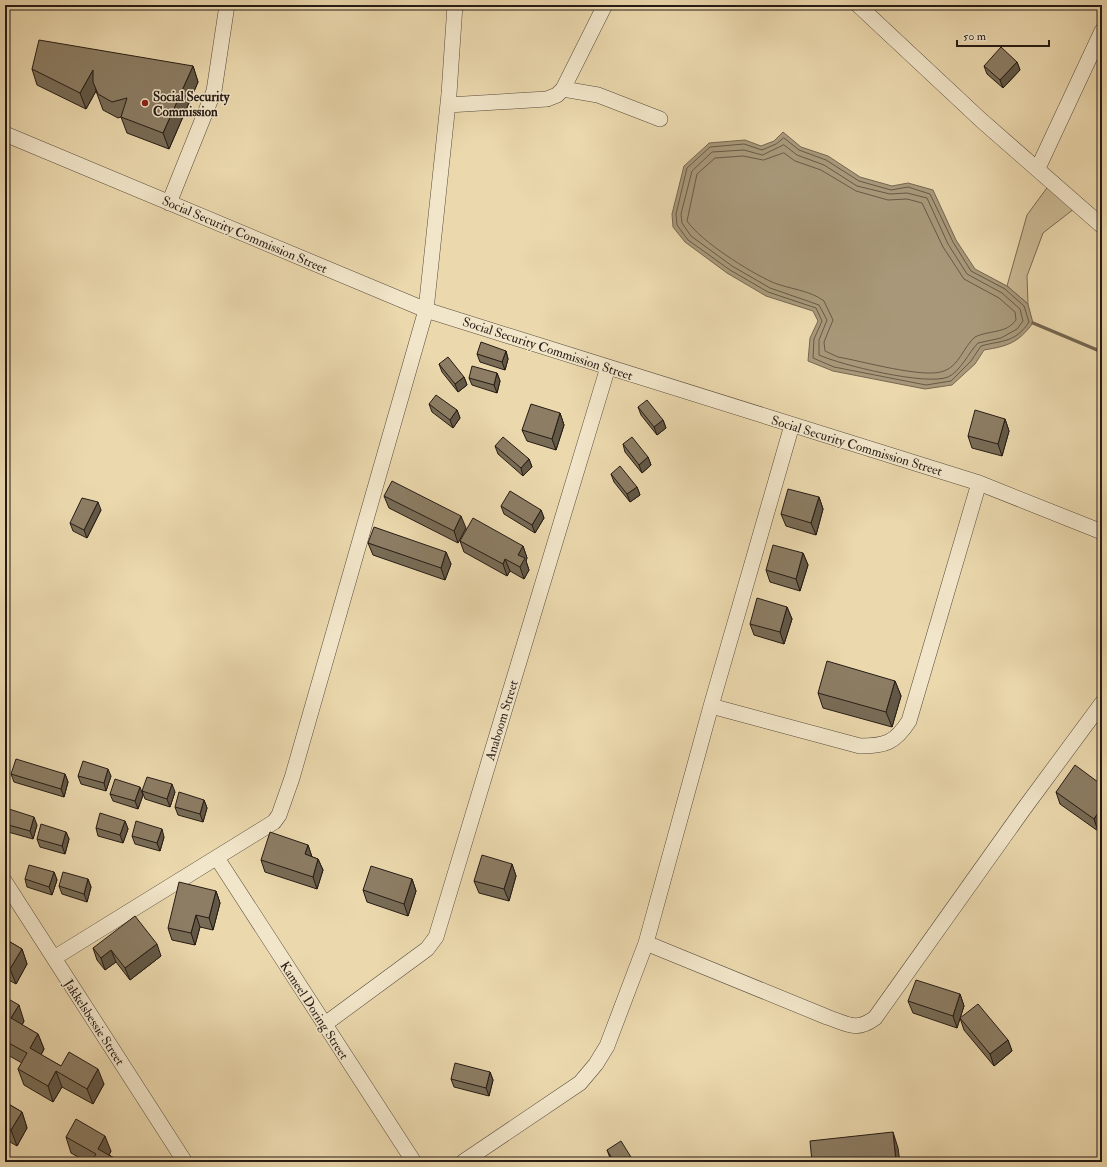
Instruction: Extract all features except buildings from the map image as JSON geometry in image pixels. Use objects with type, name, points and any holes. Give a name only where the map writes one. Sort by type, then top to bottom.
[{"type":"street","points":[[169,203],[214,91],[227,5]]},
{"type":"street","points":[[54,958],[274,822],[279,815],[292,778],[426,310],[448,105],[455,5]]},
{"type":"street","points":[[448,105],[547,99],[557,95],[563,89],[605,5]]},
{"type":"street","points":[[858,5],[981,120],[1038,168],[1102,226]]},
{"type":"street","points":[[1038,168],[1100,39]]},
{"type":"street","points":[[563,89],[598,95],[660,119]]},
{"type":"street","name":"Social Security Commission Street","points":[[5,134],[426,310],[979,484],[1102,532]]},
{"type":"street","name":"Anaboom Street","points":[[325,1024],[427,949],[436,937],[608,368]]},
{"type":"street","points":[[463,1162],[580,1082],[596,1064],[607,1046],[646,943],[711,706],[792,425]]},
{"type":"street","points":[[711,706],[860,746],[880,746],[892,740],[902,732],[909,720],[979,484]]},
{"type":"street","points":[[646,943],[827,1017],[858,1027],[867,1024],[875,1018],[1022,810],[1102,703]]},
{"type":"street","name":"Kameel Doring Street","points":[[217,858],[414,1162]]},
{"type":"street","name":"Jakkelsbessie Street","points":[[5,882],[185,1162]]},
{"type":"shaded area","points":[[1052,181],[1079,205],[1043,233],[1027,276],[1028,304],[1007,286],[1027,215]]},
{"type":"water","points":[[783,132],[801,147],[828,156],[860,177],[892,186],[908,183],[933,190],[956,240],[975,269],[1007,286],[1028,304],[1033,323],[1028,330],[1017,339],[1006,345],[984,350],[975,364],[952,385],[925,389],[833,371],[808,361],[810,338],[818,321],[813,311],[766,296],[727,273],[685,242],[673,227],[672,214],[684,166],[709,143],[745,140],[761,146],[774,141]]},
{"type":"waterway","points":[[1033,323],[1102,352]]},
{"type":"place","name":"Social Security Commission","points":[[145,103]]}]
